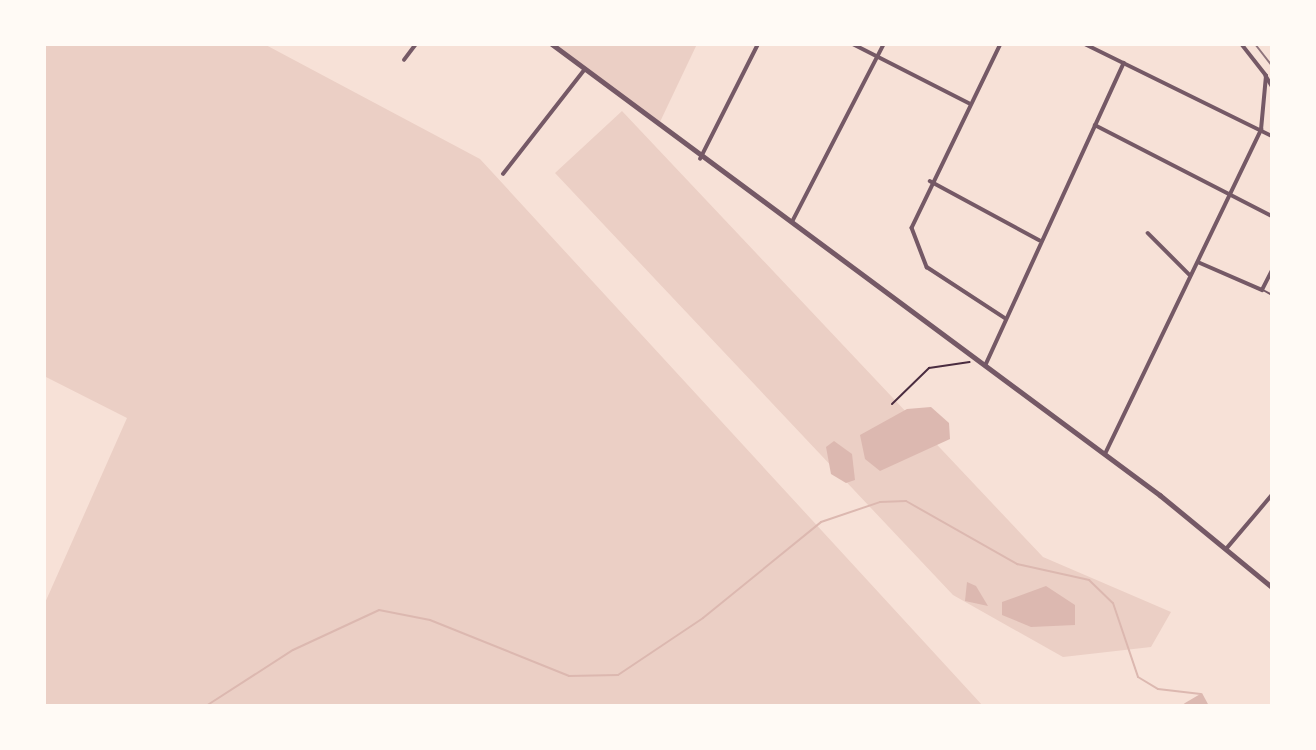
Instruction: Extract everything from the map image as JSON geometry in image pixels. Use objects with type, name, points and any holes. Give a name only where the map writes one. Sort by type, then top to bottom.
[{"type":"street","points":[[404,60],[416,44]]},
{"type":"street","points":[[552,44],[700,159],[792,223],[1105,454],[1227,548],[1272,587]]},
{"type":"street","points":[[700,159],[758,44]]},
{"type":"street","points":[[853,44],[969,103]]},
{"type":"street","points":[[792,223],[884,44]]},
{"type":"street","points":[[1001,44],[913,217],[913,234],[927,267],[1005,318]]},
{"type":"street","points":[[1085,44],[1272,136]]},
{"type":"street","points":[[1241,44],[1272,86]]},
{"type":"street","points":[[985,366],[1040,240],[1124,63]]},
{"type":"street","points":[[503,174],[584,69]]},
{"type":"street","points":[[1105,454],[1189,274],[1198,261],[1261,130],[1266,76]]},
{"type":"street","points":[[1095,125],[1272,216]]},
{"type":"street","points":[[930,181],[1040,240]]},
{"type":"street","points":[[1148,233],[1189,274]]},
{"type":"street","points":[[1198,261],[1262,290],[1272,270]]},
{"type":"street","points":[[1227,548],[1272,495]]},
{"type":"lane","points":[[1262,290],[1272,295]]},
{"type":"path","points":[[892,404],[929,368],[978,361]]},
{"type":"shaded area","points":[[44,44],[264,44],[480,159],[983,706],[44,706],[44,605],[127,418],[44,376]]},
{"type":"shaded area","points":[[556,44],[697,44],[659,124]]},
{"type":"shaded area","points":[[622,111],[1043,557],[1171,612],[1151,647],[1063,657],[953,595],[555,173]]},
{"type":"shaded area","points":[[931,407],[949,423],[950,439],[880,471],[865,459],[860,435],[907,409]]},
{"type":"shaded area","points":[[834,441],[852,454],[855,480],[846,483],[831,474],[826,447]]},
{"type":"shaded area","points":[[967,582],[976,586],[988,606],[965,601]]},
{"type":"shaded area","points":[[1046,586],[1075,605],[1075,625],[1031,627],[1002,615],[1002,602]]},
{"type":"shaded area","points":[[1202,693],[1209,706],[1181,706],[1185,703]]},
{"type":"waterway","points":[[206,706],[293,650],[379,610],[430,620],[569,676],[618,675],[703,618],[821,522],[880,502],[906,501],[1017,564],[1089,580],[1113,603],[1138,677],[1158,689],[1201,694]]},
{"type":"railway","points":[[1255,44],[1272,66]]}]
